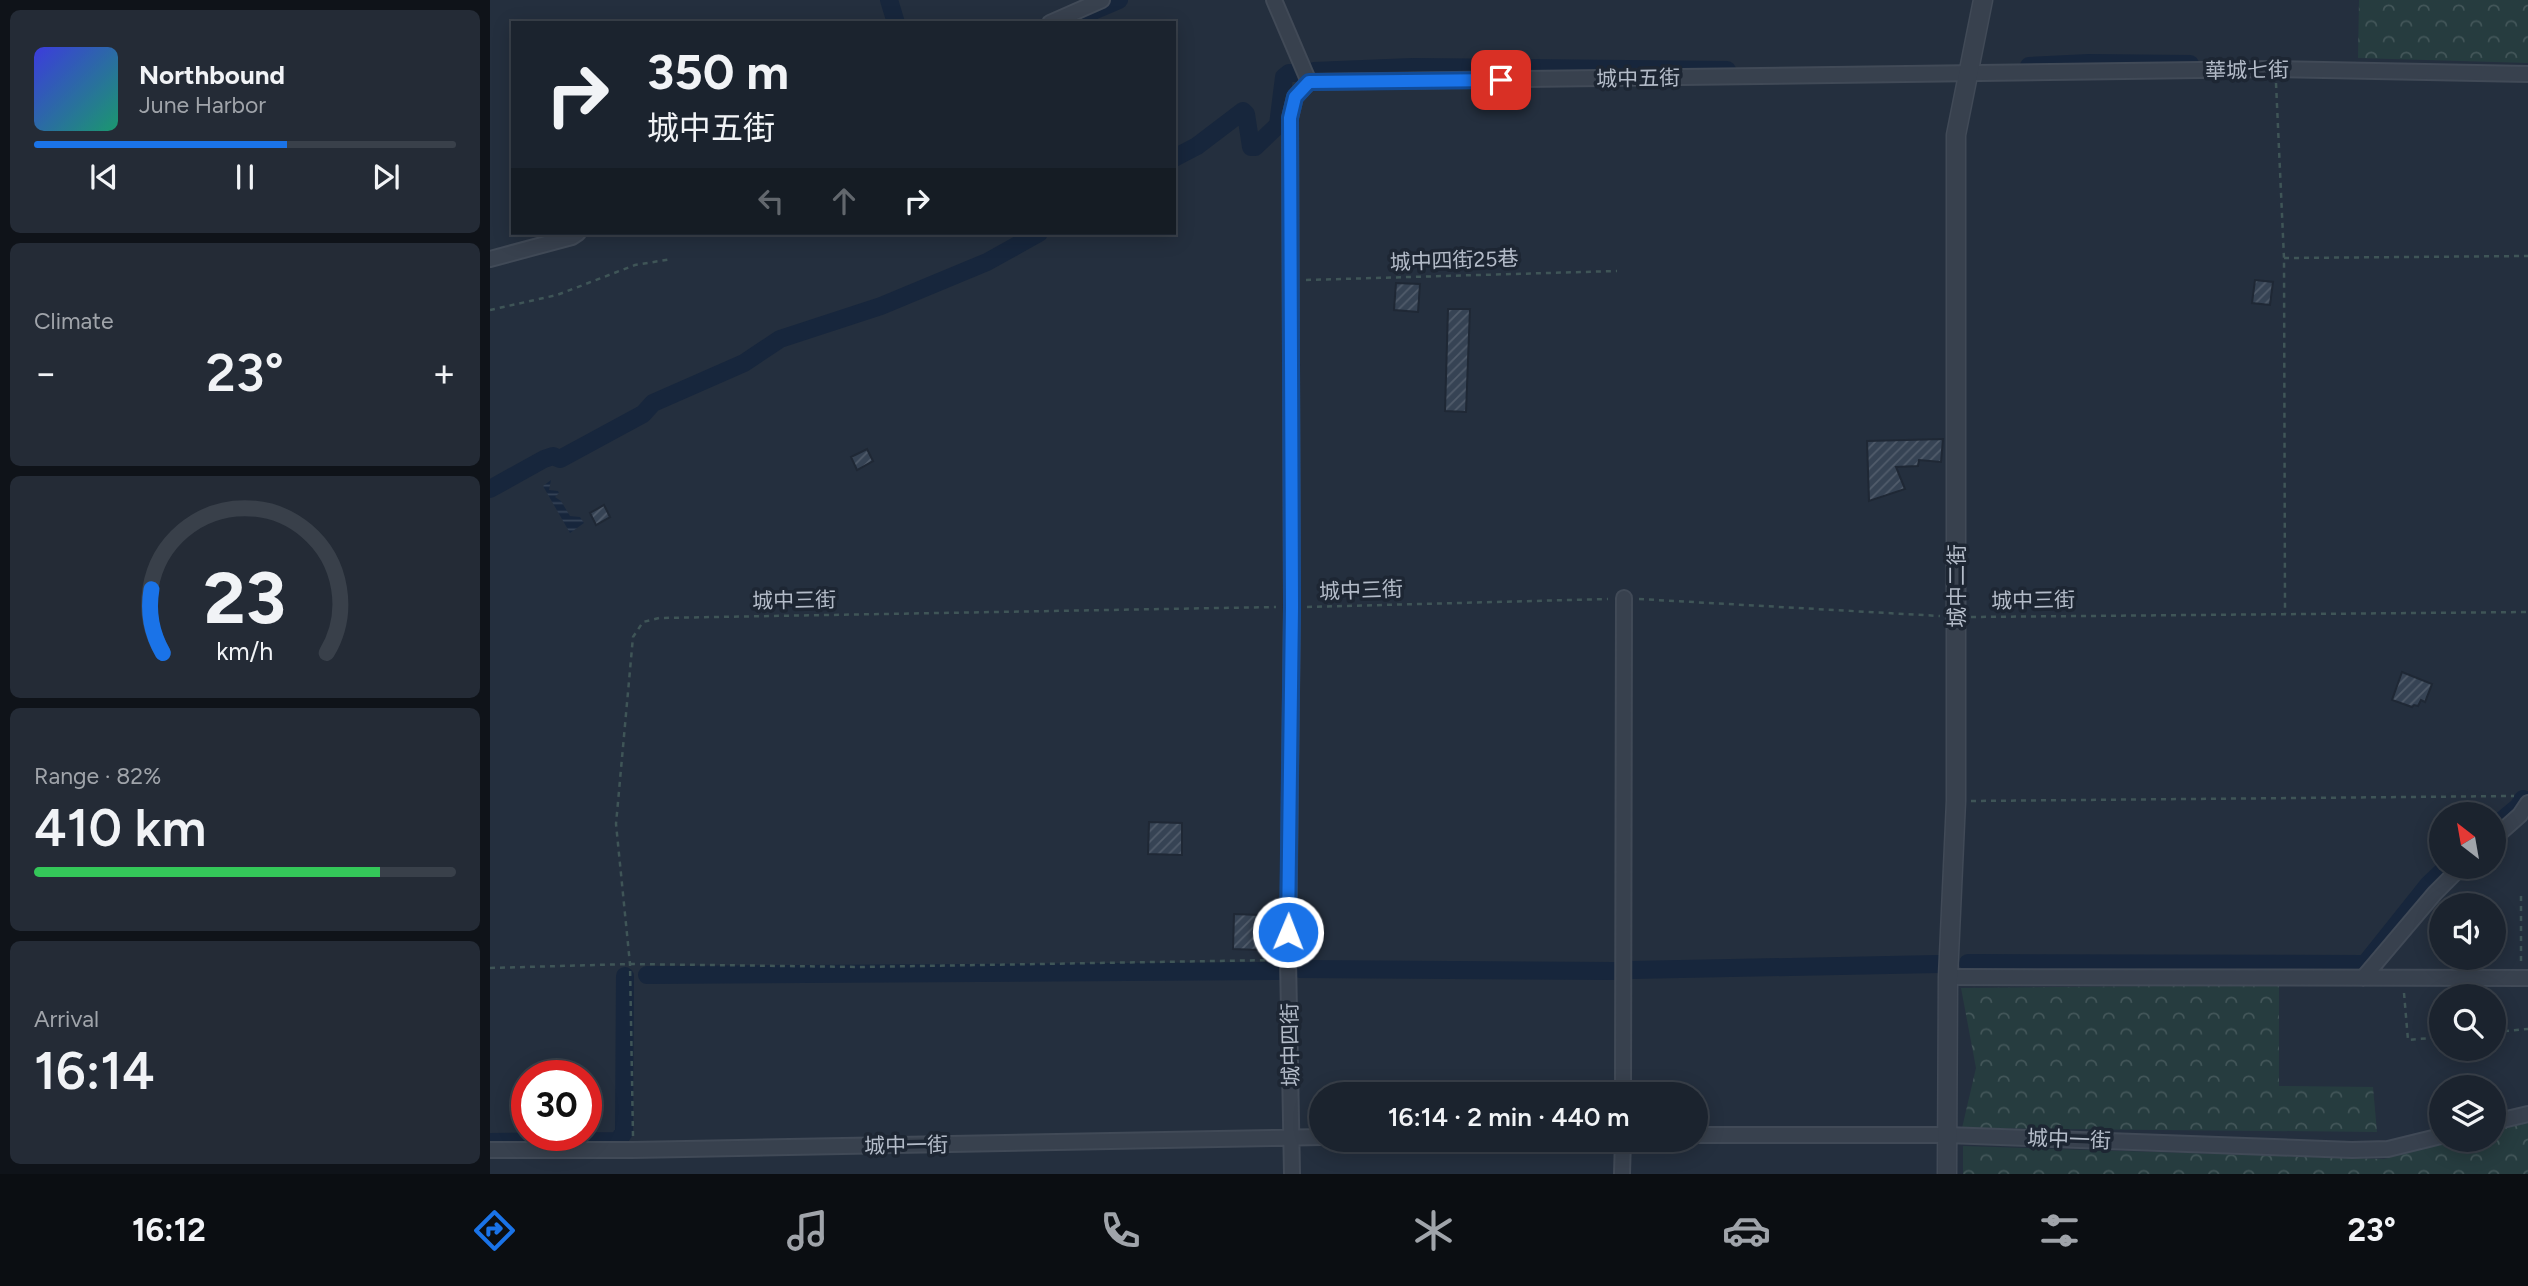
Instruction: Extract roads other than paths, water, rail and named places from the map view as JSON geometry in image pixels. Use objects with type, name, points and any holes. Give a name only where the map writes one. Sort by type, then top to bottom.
[{"type":"street","points":[[1055,21],[1102,0]]},
{"type":"street","points":[[1274,0],[1309,82]]},
{"type":"street","name":"城中二街","points":[[1947,1174],[1948,978],[1956,801],[1956,135],[1983,0]]},
{"type":"street","name":"華城七街","points":[[1967,75],[2275,69],[2528,74]]},
{"type":"street","name":"城中五街","points":[[1309,82],[1967,75]]},
{"type":"street","name":"城中四街","points":[[1292,1174],[1287,959],[1292,607],[1290,118],[1295,97],[1309,82]]},
{"type":"street","points":[[490,259],[575,235]]},
{"type":"street","points":[[1623,1082],[1625,598]]},
{"type":"street","points":[[2506,827],[2520,815],[2523,799]]},
{"type":"street","points":[[2363,978],[2449,879]]},
{"type":"street","points":[[1948,978],[2528,978]]},
{"type":"street","points":[[2506,1119],[2528,1114]]},
{"type":"street","name":"城中一街","points":[[1708,1135],[1947,1135],[2352,1150],[2388,1149],[2429,1139]]},
{"type":"street","name":"城中一街","points":[[490,1150],[633,1150],[1309,1137]]},
{"type":"street","points":[[1622,1174],[1623,1152]]},
{"type":"water","points":[[551,480],[549,490],[558,491],[555,497],[561,501],[570,516],[580,517],[584,523],[570,533],[543,486]]},
{"type":"waterway","points":[[889,0],[895,21]]},
{"type":"waterway","points":[[1086,14],[1119,0]]},
{"type":"waterway","points":[[2029,66],[2089,63],[2190,64]]},
{"type":"waterway","points":[[1314,71],[1412,67],[1727,70]]},
{"type":"waterway","points":[[1176,157],[1197,146],[1243,111],[1246,114],[1251,147],[1255,147],[1278,125],[1284,77],[1289,73],[1297,73]]},
{"type":"waterway","points":[[490,489],[544,459],[553,456],[560,459],[643,414],[653,403],[744,363],[780,339],[881,306],[987,262],[1035,235]]},
{"type":"waterway","points":[[2506,817],[2523,799]]},
{"type":"waterway","points":[[1968,963],[2365,964],[2434,879]]},
{"type":"waterway","points":[[1631,970],[1938,964]]},
{"type":"waterway","points":[[1300,969],[1614,971]]},
{"type":"waterway","points":[[647,975],[1282,971]]},
{"type":"waterway","points":[[490,1142],[618,1141],[624,1132],[625,976]]}]
